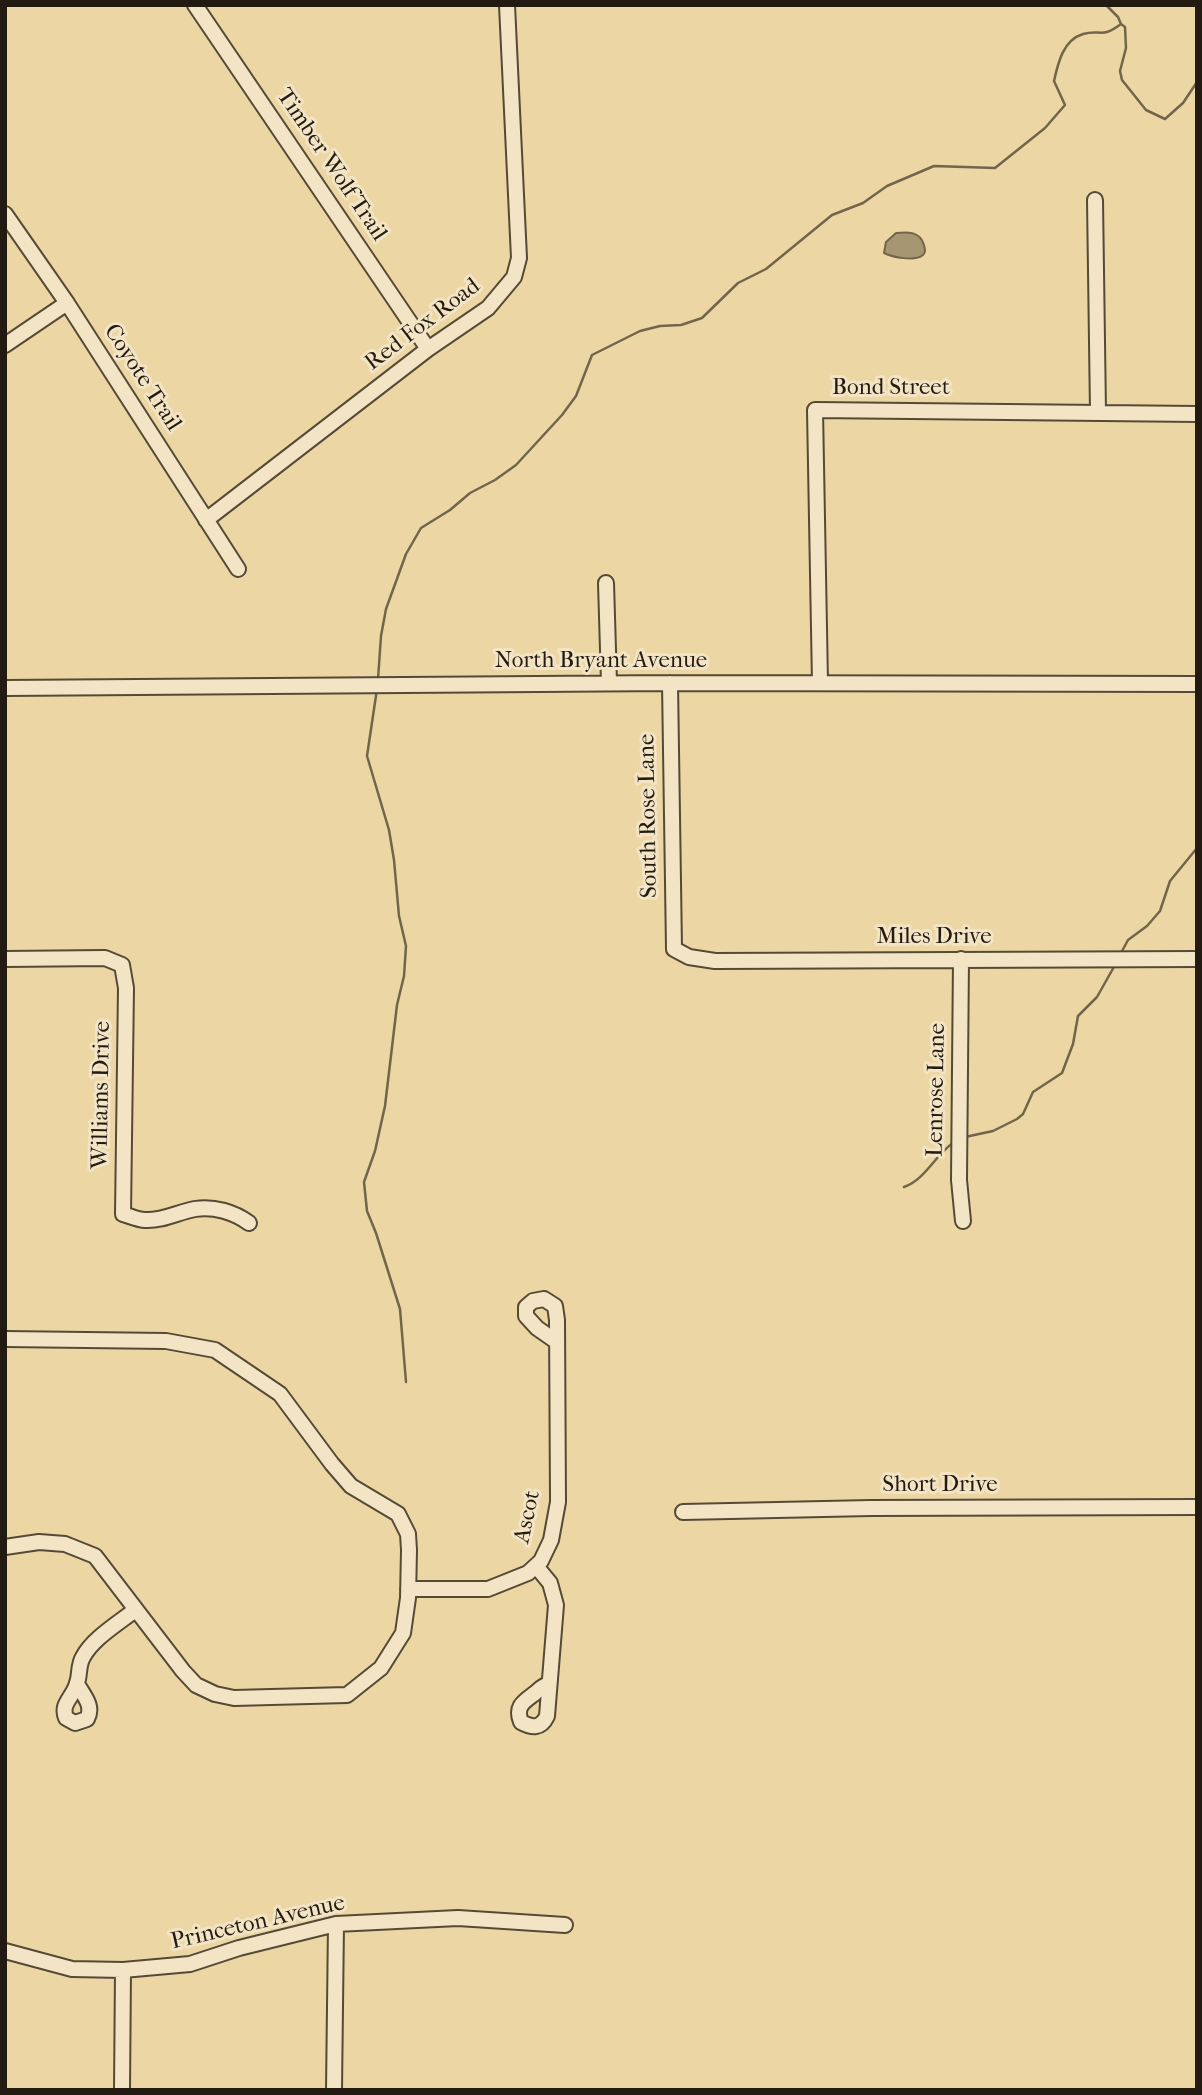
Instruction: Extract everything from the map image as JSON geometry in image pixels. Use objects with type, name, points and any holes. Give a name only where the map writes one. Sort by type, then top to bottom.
[{"type":"street","name":"Timber Wolf Trail","points":[[195,5],[428,349]]},
{"type":"street","name":"Red Fox Road","points":[[206,520],[428,349],[488,308],[514,277],[519,258],[507,5]]},
{"type":"street","points":[[1095,200],[1098,412]]},
{"type":"street","name":"Coyote Trail","points":[[5,214],[68,303],[238,569]]},
{"type":"street","points":[[5,345],[68,303]]},
{"type":"street","name":"Bond Street","points":[[820,683],[815,410],[1197,414]]},
{"type":"street","points":[[606,583],[609,683]]},
{"type":"street","name":"North Bryant Avenue","points":[[5,688],[609,683],[1197,684]]},
{"type":"street","name":"South Rose Lane","points":[[670,683],[674,949]]},
{"type":"street","name":"Miles Drive","points":[[674,949],[689,957],[715,961],[1197,959]]},
{"type":"street","name":"Williams Drive","points":[[5,959],[105,958],[122,965],[126,988],[124,1214],[143,1220],[167,1218],[196,1209],[215,1209],[238,1215],[248,1223]]},
{"type":"street","name":"Lenrose Lane","points":[[961,959],[959,1180],[963,1221]]},
{"type":"street","points":[[5,1339],[166,1340],[215,1350],[280,1394],[351,1486],[398,1514],[408,1534],[408,1588],[402,1633],[381,1668],[347,1695],[234,1698],[215,1694],[196,1685],[183,1671],[95,1556],[65,1544],[38,1542],[5,1547]]},
{"type":"street","name":"Ascot","points":[[408,1588],[488,1589],[528,1573],[541,1561],[551,1540],[558,1502],[557,1342]]},
{"type":"street","name":"Short Drive","points":[[683,1512],[871,1508],[1197,1507]]},
{"type":"street","points":[[536,1566],[550,1583],[556,1605],[549,1684]]},
{"type":"street","points":[[77,1684],[83,1656],[135,1609]]},
{"type":"street","name":"Princeton Avenue","points":[[5,1951],[72,1969],[123,1970],[190,1964],[239,1948],[336,1924],[458,1919],[565,1925]]},
{"type":"street","points":[[334,2090],[336,1924]]},
{"type":"street","points":[[122,2090],[123,1970]]},
{"type":"shaded area","points":[[896,233],[909,233],[920,237],[924,254],[909,258],[884,253],[886,242]]},
{"type":"waterway","points":[[1106,5],[1125,27],[1126,48],[1120,71],[1122,80],[1146,110],[1165,119],[1183,103],[1197,82]]},
{"type":"waterway","points":[[378,679],[386,609],[406,554],[421,528],[516,465],[576,396],[592,355],[640,331],[681,325],[702,318],[738,283],[766,269],[832,215],[863,203],[887,186],[934,166],[995,168],[1045,128],[1065,105],[1054,81],[1062,53],[1071,41],[1083,34],[1109,31],[1121,24]]},
{"type":"waterway","points":[[377,689],[367,756],[389,830],[399,916],[406,946],[385,1106],[375,1151],[364,1182],[367,1211],[400,1309],[406,1382]]},
{"type":"waterway","points":[[1121,953],[1128,940],[1147,926],[1160,911],[1170,881],[1197,848]]},
{"type":"waterway","points":[[965,1137],[993,1131],[1017,1119],[1023,1114],[1033,1092],[1062,1073],[1073,1044],[1078,1016],[1097,997],[1115,965]]},
{"type":"waterway","points":[[904,1187],[918,1179],[953,1143]]}]
